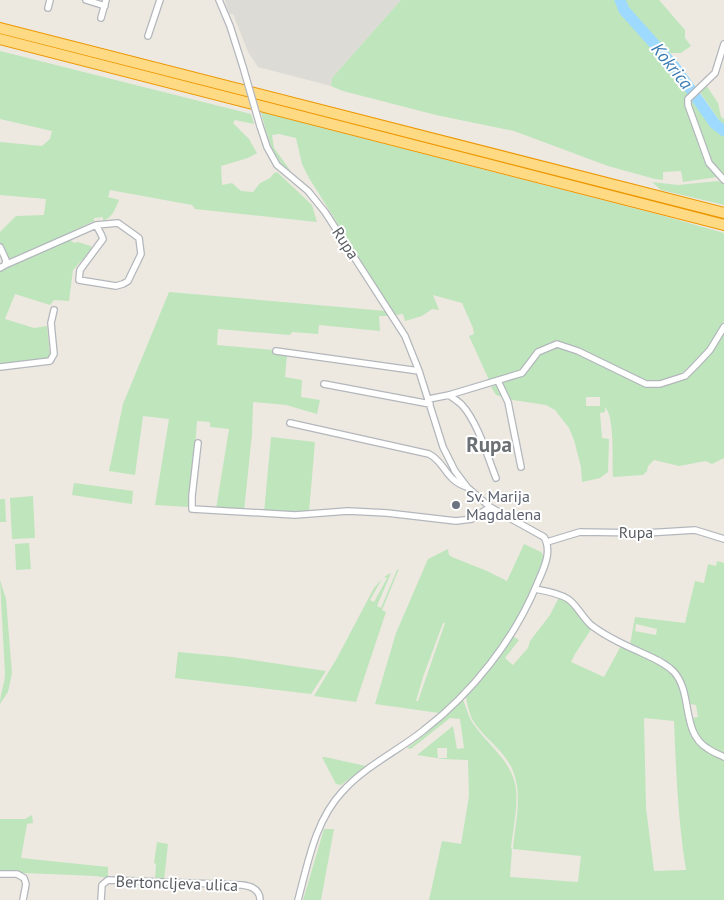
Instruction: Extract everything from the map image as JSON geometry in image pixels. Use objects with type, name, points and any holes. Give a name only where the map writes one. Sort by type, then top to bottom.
[{"type":"highway","points":[[0,28],[724,213]]},
{"type":"highway","points":[[0,39],[724,225]]},
{"type":"street","points":[[48,8],[50,0]]},
{"type":"street","points":[[86,0],[106,3],[101,18]]},
{"type":"street","points":[[148,36],[160,0]]},
{"type":"street","name":"Rupa","points":[[219,0],[244,67],[267,147],[277,165],[314,198],[343,239],[405,336],[430,401],[448,458],[454,471],[467,487],[490,506],[539,533],[547,542],[580,532],[695,530],[724,539]]},
{"type":"street","points":[[724,44],[715,73],[688,99],[688,105],[709,163],[724,180]]},
{"type":"street","points":[[3,267],[96,225],[118,223],[139,238],[140,254],[128,281],[123,284],[116,286],[79,280],[80,270],[103,239],[96,225]]},
{"type":"street","points":[[0,247],[6,260],[3,267]]},
{"type":"street","points":[[0,367],[50,362],[54,354],[51,323],[54,310]]},
{"type":"street","points":[[324,384],[430,401],[522,373],[538,352],[557,344],[578,351],[646,384],[660,384],[685,376],[710,350],[724,326]]},
{"type":"street","points":[[276,351],[419,371]]},
{"type":"street","points":[[498,381],[508,402],[521,467]]},
{"type":"street","points":[[449,395],[461,404],[469,416],[496,478]]},
{"type":"street","name":"Rupa","points":[[290,423],[429,454],[436,457],[454,480],[467,487]]},
{"type":"street","points":[[198,442],[192,509],[295,515],[338,512],[386,513],[456,521],[472,519],[490,506]]},
{"type":"street","points":[[298,900],[319,830],[323,820],[341,792],[369,769],[424,730],[464,694],[482,673],[509,637],[526,608],[547,559],[547,542]]},
{"type":"street","points":[[535,589],[560,595],[570,600],[591,625],[668,667],[675,673],[687,700],[690,721],[696,737],[706,748],[724,757]]},
{"type":"street","points":[[0,874],[17,874],[24,878],[26,884],[24,900]]},
{"type":"street","name":"Bertoncljeva ulica","points":[[101,900],[102,885],[108,880],[242,885],[258,891],[260,900]]},
{"type":"shaded area","points":[[225,0],[401,0],[332,78],[331,86],[258,67],[248,52],[233,14],[229,14]]},
{"type":"green space","points":[[401,0],[616,0],[623,15],[660,57],[708,120],[724,136],[724,176],[683,182],[681,171],[663,172],[663,180],[655,179],[608,166],[514,131],[436,115],[343,91],[331,86],[332,78]]},
{"type":"green space","points":[[623,0],[659,0],[685,30],[685,38],[691,46],[681,53],[667,53],[627,8]]},
{"type":"green space","points":[[0,51],[251,114],[254,124],[235,120],[233,123],[249,139],[257,153],[248,158],[221,166],[222,185],[232,183],[241,191],[253,192],[260,183],[277,172],[312,205],[317,222],[195,209],[192,205],[110,190],[108,197],[119,200],[109,217],[103,221],[103,217],[94,218],[94,221],[13,259],[9,258],[0,242],[0,232],[16,216],[44,215],[46,199],[0,195],[0,142],[42,146],[50,139],[52,131],[0,119]]},
{"type":"green space","points":[[706,85],[718,103],[721,117],[724,119],[724,127],[699,91]]},
{"type":"green space","points":[[261,112],[724,233],[724,321],[709,347],[692,366],[671,378],[641,384],[645,387],[659,386],[671,383],[693,372],[710,354],[724,332],[724,458],[712,464],[706,461],[679,466],[654,460],[643,475],[613,477],[612,429],[605,407],[605,412],[600,413],[602,438],[609,439],[608,472],[600,478],[582,482],[581,467],[574,440],[569,428],[555,410],[546,405],[513,400],[496,395],[491,387],[507,380],[507,377],[489,380],[469,336],[474,334],[473,328],[462,303],[433,295],[439,310],[432,309],[422,316],[405,321],[403,314],[395,315],[309,178],[302,164],[296,138],[279,134],[272,135],[274,148],[290,170],[288,171],[277,158],[268,137]],"holes":[[[586,397],[600,397],[600,406],[586,406]]]},
{"type":"green space","points":[[718,181],[724,184],[724,205],[661,190],[652,182],[678,185]]},
{"type":"green space","points":[[70,240],[74,243],[78,242],[91,246],[92,249],[73,270],[69,301],[54,300],[50,305],[15,294],[5,319],[34,328],[47,326],[50,355],[47,359],[0,365],[0,271]]},
{"type":"green space","points":[[169,292],[386,311],[389,316],[379,316],[380,331],[319,325],[318,334],[292,332],[290,335],[218,329],[217,345],[274,350],[274,354],[287,355],[285,377],[302,380],[301,397],[320,400],[317,414],[286,405],[253,402],[252,434],[244,511],[216,509],[229,429],[210,427],[210,422],[197,421],[191,504],[189,507],[155,505],[169,419],[143,416],[135,475],[109,471],[123,404]]},
{"type":"green space","points":[[271,437],[315,442],[309,512],[264,513]]},
{"type":"green space","points":[[74,483],[133,491],[132,504],[72,495]]},
{"type":"green space","points":[[33,496],[35,538],[12,539],[10,498]]},
{"type":"green space","points":[[0,499],[5,499],[6,522],[0,522]]},
{"type":"green space","points":[[29,543],[31,569],[16,570],[15,544]]},
{"type":"green space","points":[[524,544],[541,552],[543,558],[540,569],[519,615],[508,633],[483,667],[439,713],[375,704],[396,633],[428,559],[448,549],[449,555],[452,557],[507,581]],"holes":[[[443,623],[445,623],[418,701],[416,701]]]},
{"type":"green space","points":[[717,561],[724,563],[724,755],[707,745],[696,731],[692,718],[698,717],[696,705],[690,704],[679,674],[630,645],[635,617],[685,623],[695,581],[704,583],[708,564],[716,566]],"holes":[[[636,624],[657,629],[656,635],[635,631]]]},
{"type":"green space","points":[[399,569],[382,610],[386,612],[356,702],[314,696],[337,658],[374,588],[382,579],[370,600],[374,602],[387,578],[384,577],[391,573],[377,606],[381,608]]},
{"type":"green space","points":[[0,580],[6,599],[12,673],[8,692],[0,704],[5,674]]},
{"type":"green space","points":[[559,597],[573,607],[592,628],[571,662],[604,677],[621,646],[662,665],[672,673],[680,685],[690,731],[696,741],[707,751],[724,759],[724,900],[429,900],[442,841],[461,844],[469,796],[468,760],[443,759],[417,755],[453,726],[457,749],[464,748],[460,719],[450,718],[411,749],[407,748],[428,732],[463,700],[472,722],[505,762],[514,779],[516,804],[510,877],[578,882],[581,856],[513,849],[518,810],[516,780],[505,757],[472,719],[466,697],[513,636],[519,640],[505,658],[513,665],[528,648],[530,641],[550,615]],"holes":[[[644,718],[674,721],[679,814],[686,870],[654,871],[646,808]],[[437,748],[447,748],[447,758],[438,758]]]},
{"type":"green space","points":[[178,652],[232,657],[326,671],[311,694],[175,678]]},
{"type":"green space","points":[[322,757],[366,766],[341,785],[336,784]]},
{"type":"green space","points":[[32,815],[33,823],[27,824],[21,858],[108,867],[108,878],[0,872],[0,819],[25,819]]},
{"type":"green space","points":[[324,829],[334,829],[321,900],[303,900]]},
{"type":"green space","points":[[157,842],[168,844],[164,880],[155,880],[156,864],[154,863]]},
{"type":"waterway","name":"Kokrica","points":[[620,0],[624,10],[674,66],[715,124],[724,131]]},
{"type":"place","name":"Sv. Marija Magdalena","points":[[456,505]]},
{"type":"district","name":"Rupa","points":[[489,445]]}]
